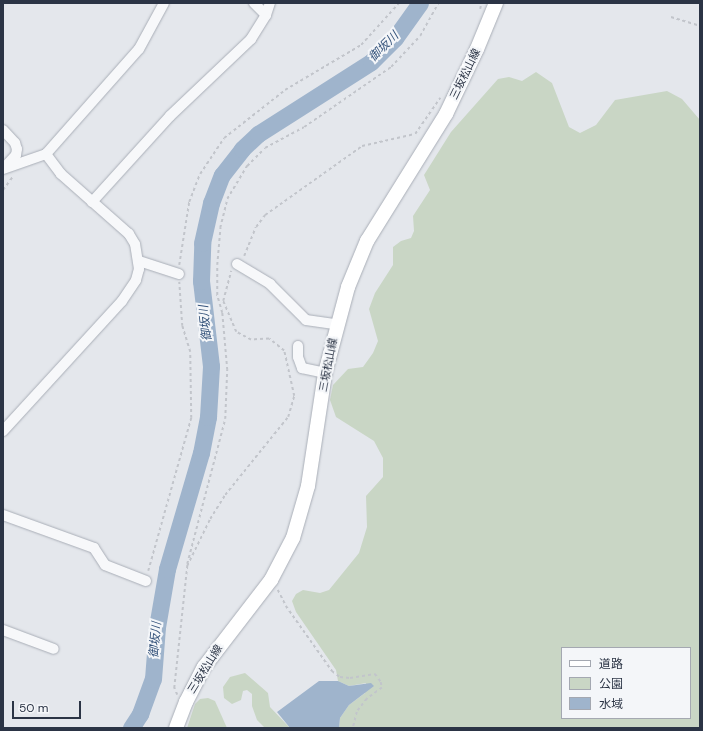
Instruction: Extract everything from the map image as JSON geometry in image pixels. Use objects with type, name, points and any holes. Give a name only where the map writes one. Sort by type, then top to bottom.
[{"type":"main road","name":"三坂松山線","points":[[176,728],[186,702],[219,646],[271,580],[302,515],[325,373],[336,324],[367,241],[446,114],[477,50],[496,3]]},
{"type":"street","points":[[3,169],[14,167],[46,154],[139,49],[164,3]]},
{"type":"street","points":[[254,3],[266,15]]},
{"type":"street","points":[[92,202],[170,116],[251,39],[266,15],[270,3]]},
{"type":"street","points":[[3,130],[15,143],[17,149],[16,155],[3,169]]},
{"type":"street","points":[[3,431],[126,296],[136,280],[139,261],[135,244],[129,234],[61,174],[46,154]]},
{"type":"street","points":[[139,261],[179,274]]},
{"type":"street","points":[[237,264],[270,284],[306,320],[336,324]]},
{"type":"street","points":[[298,346],[298,357],[302,368],[325,373]]},
{"type":"street","points":[[3,515],[94,548],[105,566],[146,581]]},
{"type":"street","points":[[3,630],[54,649]]},
{"type":"path","points":[[146,581],[191,418],[190,352],[182,326],[179,256],[189,202],[203,169],[224,138],[285,90],[360,45],[400,3]]},
{"type":"path","points":[[186,702],[174,688],[187,566],[225,419],[227,370],[222,313],[217,296],[217,265],[220,228],[227,200],[247,166],[265,148],[304,127],[390,67],[420,36],[438,3]]},
{"type":"path","points":[[479,12],[481,3]]},
{"type":"path","points":[[671,17],[700,26]]},
{"type":"path","points":[[187,566],[225,495],[288,417],[294,396],[284,351],[269,339],[251,340],[239,335],[223,305],[228,277],[248,251],[256,227],[265,215],[362,146],[415,134],[443,92]]},
{"type":"path","points":[[3,190],[12,179],[14,167]]},
{"type":"path","points":[[271,580],[332,671],[340,677],[350,678],[375,674],[381,682],[382,688],[367,699],[357,712],[353,728]]},
{"type":"green space","points":[[536,72],[552,83],[569,127],[580,133],[596,125],[615,100],[667,91],[682,99],[700,120],[700,728],[339,728],[340,718],[349,705],[365,693],[366,683],[349,686],[338,681],[336,670],[296,612],[292,601],[296,594],[303,590],[320,593],[329,590],[359,553],[367,527],[366,496],[383,477],[383,458],[374,441],[336,417],[330,400],[333,385],[348,369],[363,367],[373,353],[378,341],[369,309],[375,293],[393,265],[393,247],[401,241],[411,238],[414,231],[413,216],[430,190],[424,175],[451,132],[498,79],[509,77],[522,81]]},
{"type":"green space","points":[[245,673],[268,693],[270,707],[290,728],[265,728],[257,720],[252,706],[252,694],[247,690],[243,691],[241,700],[232,704],[224,698],[223,687],[230,677]]},
{"type":"green space","points":[[208,698],[215,701],[227,728],[187,728],[195,704],[200,699]]},
{"type":"water","points":[[319,681],[338,681],[349,686],[371,683],[374,686],[349,705],[340,718],[339,728],[290,728],[277,712]]},
{"type":"waterway","name":"御坂川","points":[[131,728],[140,714],[153,679],[157,627],[167,569],[201,453],[208,417],[211,366],[201,281],[202,243],[211,203],[222,175],[242,149],[258,134],[371,62],[395,38],[420,3]]}]
